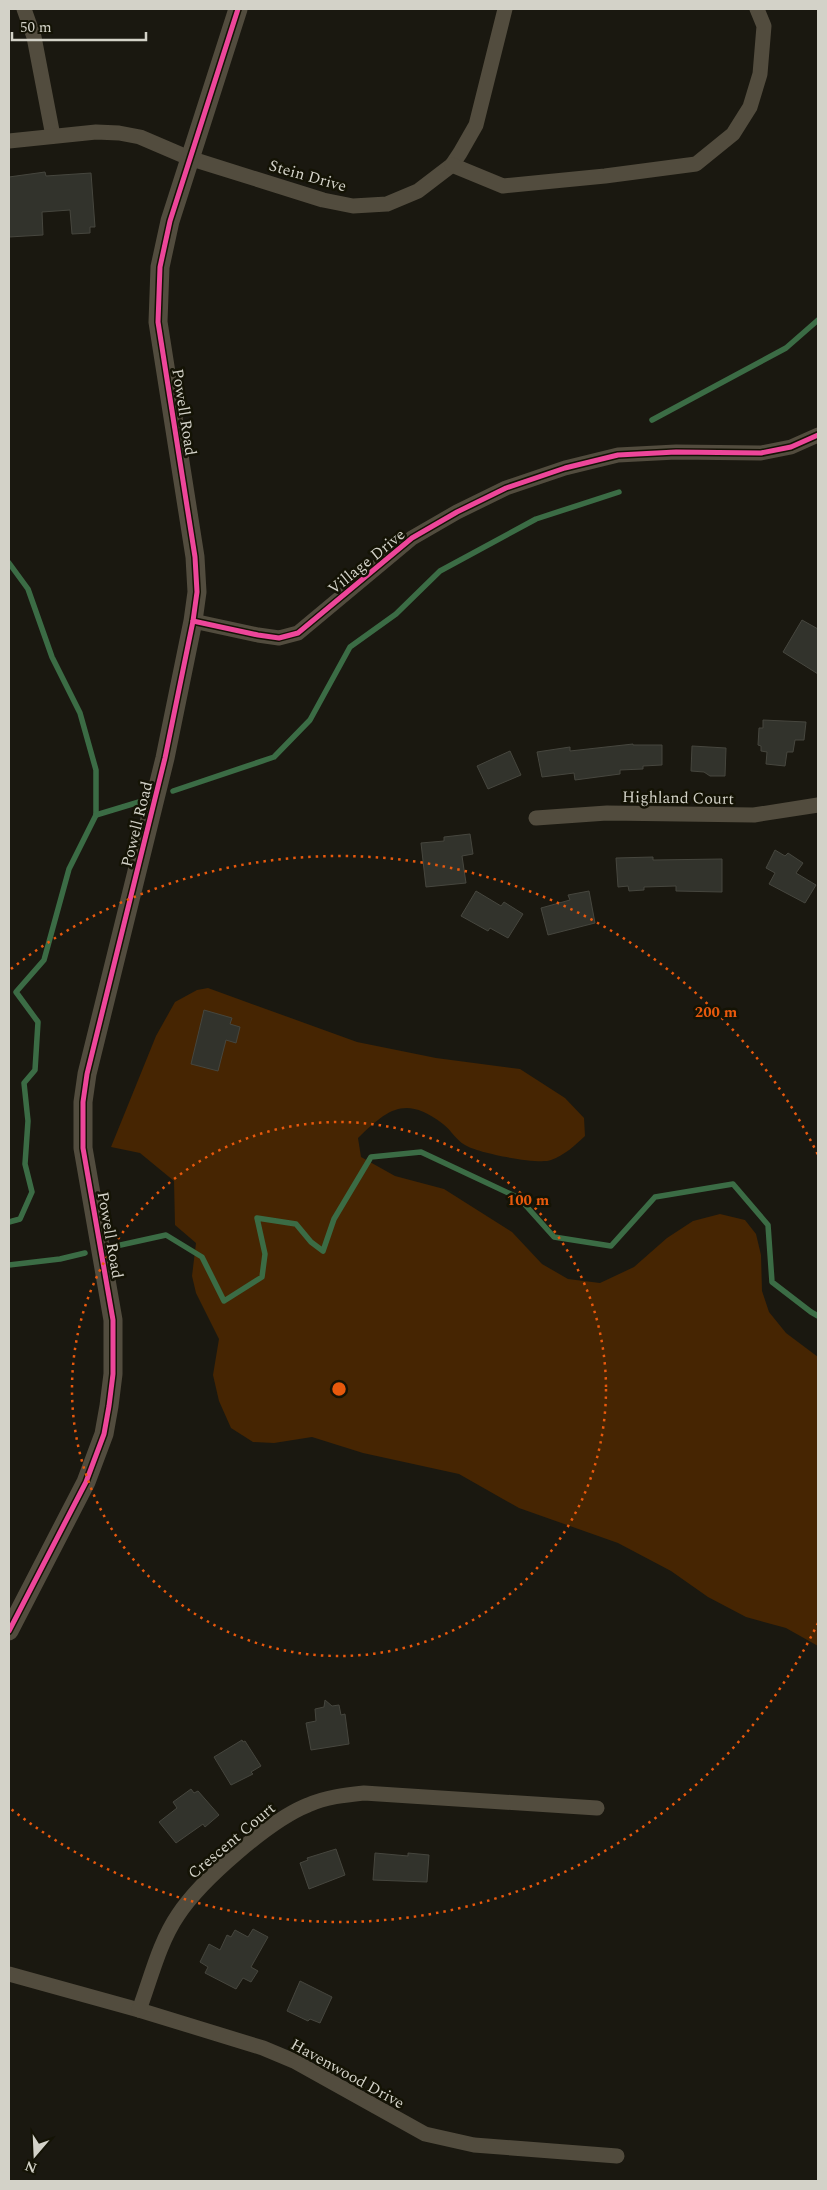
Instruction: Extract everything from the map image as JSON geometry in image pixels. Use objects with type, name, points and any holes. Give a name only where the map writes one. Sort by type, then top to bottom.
[{"type":"street","points":[[24,9],[34,37],[53,136]]},
{"type":"street","name":"Powell Road","points":[[9,1631],[86,1482],[104,1434],[113,1374],[112,1320],[83,1148],[83,1102],[87,1074],[165,758],[193,621],[197,592],[195,557],[158,322],[160,267],[170,221],[238,9]]},
{"type":"street","name":"Stein Drive","points":[[9,141],[96,132],[119,133],[140,137],[190,158],[323,200],[353,206],[388,204],[418,191],[452,165],[476,125],[505,9]]},
{"type":"street","points":[[452,165],[504,186],[606,176],[696,164],[733,134],[750,107],[760,74],[764,26],[757,9]]},
{"type":"street","name":"Village Drive","points":[[193,621],[258,636],[279,638],[298,633],[412,538],[506,488],[565,468],[618,456],[676,452],[761,452],[790,447],[818,435]]},
{"type":"street","name":"Highland Court","points":[[536,818],[607,813],[754,816],[818,804]]},
{"type":"street","name":"Crescent Court","points":[[139,2010],[166,1936],[178,1914],[197,1891],[270,1827],[289,1814],[310,1804],[332,1797],[364,1793],[597,1808]]},
{"type":"street","name":"Havenwood Drive","points":[[9,1974],[139,2010],[263,2048],[294,2061],[425,2134],[474,2144],[617,2156]]},
{"type":"shaded area","points":[[208,988],[357,1042],[436,1058],[520,1069],[565,1098],[584,1118],[585,1136],[565,1153],[551,1160],[522,1160],[494,1155],[472,1148],[462,1143],[446,1126],[430,1115],[407,1108],[388,1113],[358,1138],[361,1157],[395,1176],[444,1189],[512,1232],[542,1264],[568,1279],[600,1283],[634,1267],[667,1238],[693,1221],[720,1214],[745,1220],[756,1234],[761,1255],[762,1291],[769,1312],[786,1333],[818,1357],[818,1646],[786,1628],[746,1617],[708,1597],[671,1571],[618,1543],[519,1508],[459,1474],[363,1453],[312,1437],[274,1443],[253,1442],[231,1428],[219,1401],[213,1375],[219,1339],[196,1293],[192,1276],[196,1243],[175,1225],[174,1181],[140,1153],[111,1147],[156,1036],[175,1002],[197,990]]},
{"type":"building","points":[[45,172],[46,176],[91,173],[95,227],[90,227],[90,233],[72,234],[70,210],[42,212],[43,235],[9,237],[9,177]]},
{"type":"building","points":[[802,620],[818,629],[818,674],[783,652]]},
{"type":"building","points":[[763,720],[806,722],[804,740],[795,740],[793,752],[787,752],[785,766],[766,764],[767,752],[761,751],[761,746],[758,745],[759,728],[763,728]]},
{"type":"building","points":[[633,744],[662,745],[662,765],[643,766],[643,769],[620,770],[620,774],[575,780],[574,773],[542,777],[537,752],[570,747],[570,751]]},
{"type":"building","points":[[692,746],[726,748],[725,776],[710,776],[704,772],[691,771]]},
{"type":"building","points":[[510,751],[521,775],[488,789],[477,766]]},
{"type":"building","points":[[470,834],[473,854],[462,856],[466,883],[426,887],[421,843],[444,841],[444,837]]},
{"type":"building","points":[[775,850],[785,856],[788,853],[803,863],[796,873],[816,885],[805,903],[769,884],[775,873],[766,868]]},
{"type":"building","points":[[653,857],[653,860],[722,859],[722,892],[676,891],[676,886],[644,887],[644,890],[629,891],[628,886],[618,887],[616,858]]},
{"type":"building","points":[[476,891],[501,906],[504,902],[523,914],[508,938],[490,928],[488,931],[461,916]]},
{"type":"building","points":[[589,891],[595,923],[548,935],[541,908],[570,900],[568,895]]},
{"type":"building","points":[[204,1010],[232,1018],[230,1024],[240,1027],[236,1043],[226,1040],[218,1071],[191,1064]]},
{"type":"building","points":[[325,1700],[332,1706],[339,1705],[341,1715],[345,1714],[349,1744],[311,1750],[306,1723],[316,1721],[315,1709],[324,1707]]},
{"type":"building","points":[[242,1740],[243,1742],[245,1741],[261,1766],[251,1772],[253,1774],[231,1785],[214,1757]]},
{"type":"building","points":[[191,1789],[194,1793],[198,1791],[219,1815],[205,1827],[203,1824],[176,1843],[159,1822],[177,1808],[173,1802]]},
{"type":"building","points":[[336,1849],[345,1875],[309,1889],[300,1863],[308,1860],[307,1858]]},
{"type":"building","points":[[375,1853],[408,1856],[408,1853],[429,1855],[427,1882],[373,1880]]},
{"type":"building","points":[[253,1929],[268,1937],[251,1967],[258,1971],[251,1982],[243,1978],[236,1989],[205,1973],[208,1967],[200,1962],[209,1944],[220,1950],[227,1935],[231,1937],[235,1930],[248,1937]]},
{"type":"building","points":[[300,1981],[332,1997],[320,2023],[310,2019],[308,2021],[287,2011]]},
{"type":"waterway","points":[[652,420],[786,348],[818,320]]},
{"type":"waterway","points":[[173,791],[274,757],[310,720],[350,647],[396,614],[440,571],[536,519],[619,492]]},
{"type":"waterway","points":[[9,563],[28,589],[52,657],[80,713],[96,770],[96,815],[69,869],[44,960],[16,992],[38,1022],[35,1070],[24,1083],[28,1121],[25,1164],[32,1192],[20,1219],[9,1222]]},
{"type":"waterway","points":[[96,815],[139,802]]},
{"type":"waterway","points":[[116,1246],[166,1235],[202,1257],[224,1301],[262,1277],[265,1254],[257,1218],[296,1224],[311,1242],[323,1251],[334,1219],[371,1157],[421,1152],[519,1198],[554,1237],[611,1246],[655,1197],[733,1184],[768,1225],[772,1282],[818,1316]]},
{"type":"waterway","points":[[9,1265],[60,1259],[85,1253]]},
{"type":"cycle path","points":[[9,1631],[86,1482],[104,1434],[109,1406],[113,1374],[113,1320],[83,1148],[83,1102],[87,1074],[165,758],[193,621],[197,592],[195,557],[158,322],[160,267],[170,221],[238,9]]},
{"type":"cycle path","points":[[193,621],[279,638],[298,633],[412,538],[457,512],[506,488],[565,468],[618,455],[676,452],[761,453],[791,447],[818,435]]}]
